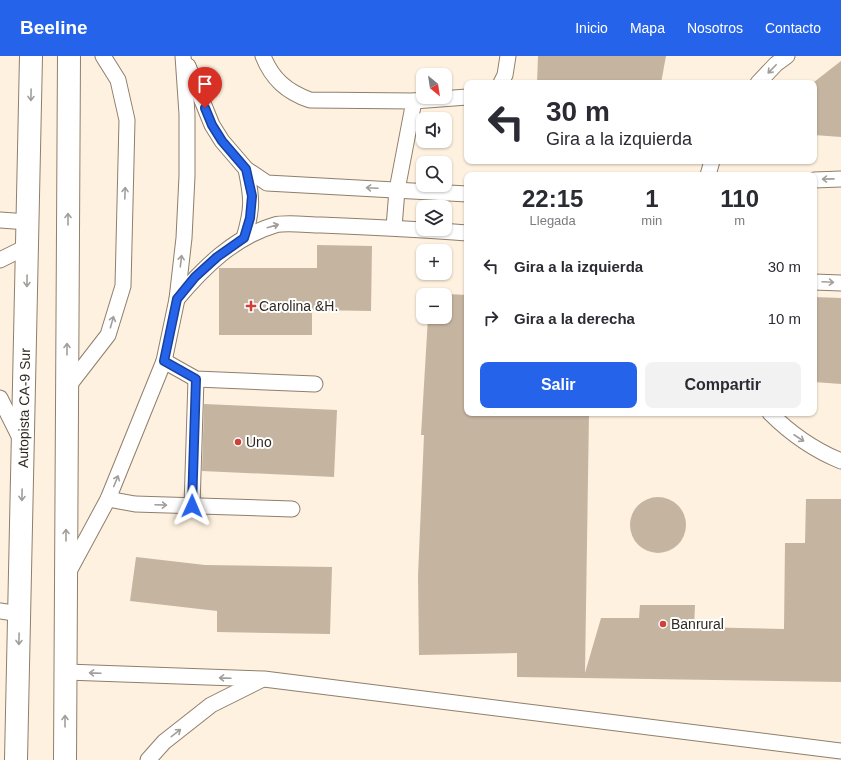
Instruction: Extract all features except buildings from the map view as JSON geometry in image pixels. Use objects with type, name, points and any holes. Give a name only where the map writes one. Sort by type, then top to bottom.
[{"type":"highway","name":"Autopista CA-9 Sur","points":[[16,760],[10,613],[23,447],[31,56]]},
{"type":"highway","points":[[65,760],[69,56]]},
{"type":"lane","points":[[67,388],[108,335],[122,286],[127,120],[118,80],[103,56]]},
{"type":"lane","points":[[184,56],[212,125],[222,141],[246,169],[267,183],[464,194]]},
{"type":"lane","points":[[66,578],[108,500],[164,361],[177,299],[184,238],[187,176],[187,114],[184,56]]},
{"type":"lane","points":[[263,56],[266,64],[284,87],[296,95],[310,100],[414,101],[464,97]]},
{"type":"lane","points":[[502,80],[505,75],[508,56]]},
{"type":"lane","points":[[761,80],[776,64],[787,56]]},
{"type":"lane","points":[[394,227],[397,190],[414,101]]},
{"type":"lane","points":[[244,238],[250,218],[252,196],[246,169]]},
{"type":"lane","points":[[817,180],[841,179]]},
{"type":"lane","points":[[0,220],[28,222]]},
{"type":"lane","points":[[177,299],[195,277],[217,257],[244,238],[277,224],[394,227],[464,233]]},
{"type":"lane","points":[[0,260],[28,246]]},
{"type":"lane","points":[[817,282],[841,283]]},
{"type":"lane","points":[[164,361],[196,379],[315,384]]},
{"type":"lane","points":[[192,506],[196,379]]},
{"type":"lane","points":[[0,398],[16,427],[23,447]]},
{"type":"lane","points":[[773,416],[787,430],[825,455],[840,460]]},
{"type":"lane","points":[[108,500],[135,504],[292,509]]},
{"type":"lane","points":[[66,672],[264,679],[841,751]]},
{"type":"lane","points":[[148,760],[164,742],[210,705],[264,679]]},
{"type":"place","name":"Carolina &H.","points":[[251,306]]},
{"type":"place","name":"Uno","points":[[238,442]]},
{"type":"place","name":"Banrural","points":[[663,624]]},
{"type":"route","points":[[192,506],[196,379],[164,361],[177,299],[195,277],[217,257],[244,238],[250,218],[252,196],[246,169],[222,141],[212,125],[205,108]]}]
